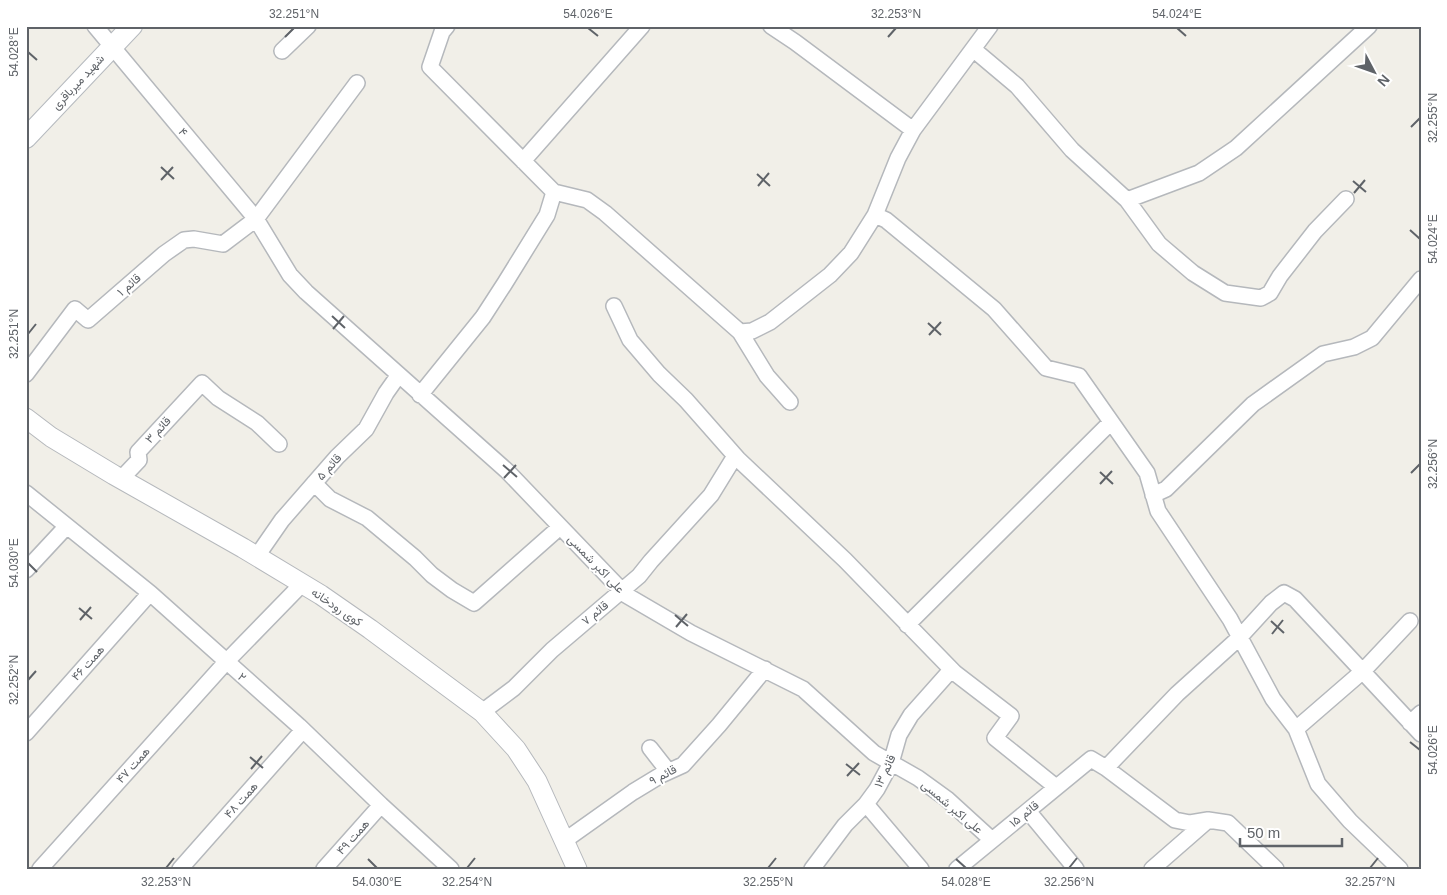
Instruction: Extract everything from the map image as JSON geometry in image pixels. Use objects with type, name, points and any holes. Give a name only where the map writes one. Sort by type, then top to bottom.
[{"type":"main road","name":"شهید میرباقری","points":[[26,138],[111,46],[132,26]]},
{"type":"street","name":"۴","points":[[95,26],[256,218]]},
{"type":"street","points":[[447,26],[442,32],[430,67],[554,192],[587,200],[605,213],[740,332],[767,376],[790,402]]},
{"type":"street","points":[[524,161],[642,26]]},
{"type":"street","points":[[771,26],[913,130]]},
{"type":"street","points":[[740,332],[752,331],[770,322],[830,275],[851,254],[875,215],[898,158],[913,130],[990,26]]},
{"type":"street","points":[[1127,200],[1198,173],[1236,148],[1369,26]]},
{"type":"street","points":[[282,51],[302,28]]},
{"type":"street","points":[[973,49],[1017,86],[1072,150],[1127,200],[1158,244],[1193,273],[1225,293],[1261,298],[1270,294],[1280,276],[1315,231],[1346,200]]},
{"type":"street","points":[[256,218],[357,83]]},
{"type":"street","points":[[420,395],[483,317],[547,215],[554,192]]},
{"type":"street","points":[[875,215],[886,220],[994,309],[1046,368],[1079,376],[1148,473],[1158,511],[1230,619],[1273,699],[1296,729],[1318,784],[1350,821],[1400,869]]},
{"type":"street","name":"قائم ۱","points":[[26,374],[75,309],[88,320],[164,254],[184,240],[194,239],[223,244],[256,218]]},
{"type":"street","name":"علی اکبر شمسی","points":[[256,218],[290,275],[306,292],[398,376],[507,471],[622,592],[691,633],[803,689],[874,753],[918,778],[947,799],[992,840]]},
{"type":"street","points":[[1153,496],[1166,490],[1253,404],[1323,354],[1354,347],[1372,338],[1421,279]]},
{"type":"street","points":[[614,306],[630,340],[735,456],[845,560],[951,670],[1010,716],[995,738],[1056,787]]},
{"type":"street","name":"قائم ۵","points":[[257,556],[282,520],[314,483],[366,429],[398,376]]},
{"type":"street","name":"قائم ۳","points":[[121,479],[138,460],[138,452],[202,383],[218,398],[257,423],[279,444]]},
{"type":"street","name":"کوی رودخانه","points":[[26,418],[51,437],[302,584],[370,629],[482,712],[516,749],[538,781],[577,869]]},
{"type":"street","points":[[907,625],[1111,422]]},
{"type":"street","name":"قائم ۷","points":[[482,712],[514,688],[552,650],[639,576],[711,495],[735,456]]},
{"type":"street","points":[[314,483],[330,499],[367,518],[415,558],[432,575],[474,603],[560,527]]},
{"type":"street","name":"۲","points":[[26,494],[150,593],[303,730],[381,806],[451,869]]},
{"type":"street","points":[[26,570],[66,527]]},
{"type":"street","name":"همت ۴۷","points":[[40,869],[226,662],[302,584]]},
{"type":"street","name":"همت ۴۶","points":[[26,733],[150,593]]},
{"type":"street","points":[[1276,869],[1228,823],[1208,820],[1190,823],[1175,820],[1106,768],[1177,694],[1239,638],[1271,603],[1284,593],[1295,600],[1363,671],[1415,718],[1421,734]]},
{"type":"street","points":[[1296,729],[1363,671],[1410,621]]},
{"type":"street","name":"قائم ۹","points":[[564,841],[633,792],[668,771],[683,765],[765,669]]},
{"type":"street","name":"قائم ۱۳","points":[[812,869],[845,825],[866,804],[877,789],[891,763],[899,735],[911,715],[951,670]]},
{"type":"street","name":"همت ۴۸","points":[[180,869],[303,730]]},
{"type":"street","points":[[650,748],[668,771]]},
{"type":"street","name":"قائم ۱۵","points":[[957,869],[1091,759],[1106,768]]},
{"type":"street","points":[[866,804],[921,869]]},
{"type":"street","name":"همت ۴۹","points":[[324,869],[381,806]]},
{"type":"street","points":[[1028,811],[1076,869]]},
{"type":"street","points":[[1152,869],[1208,820]]}]
